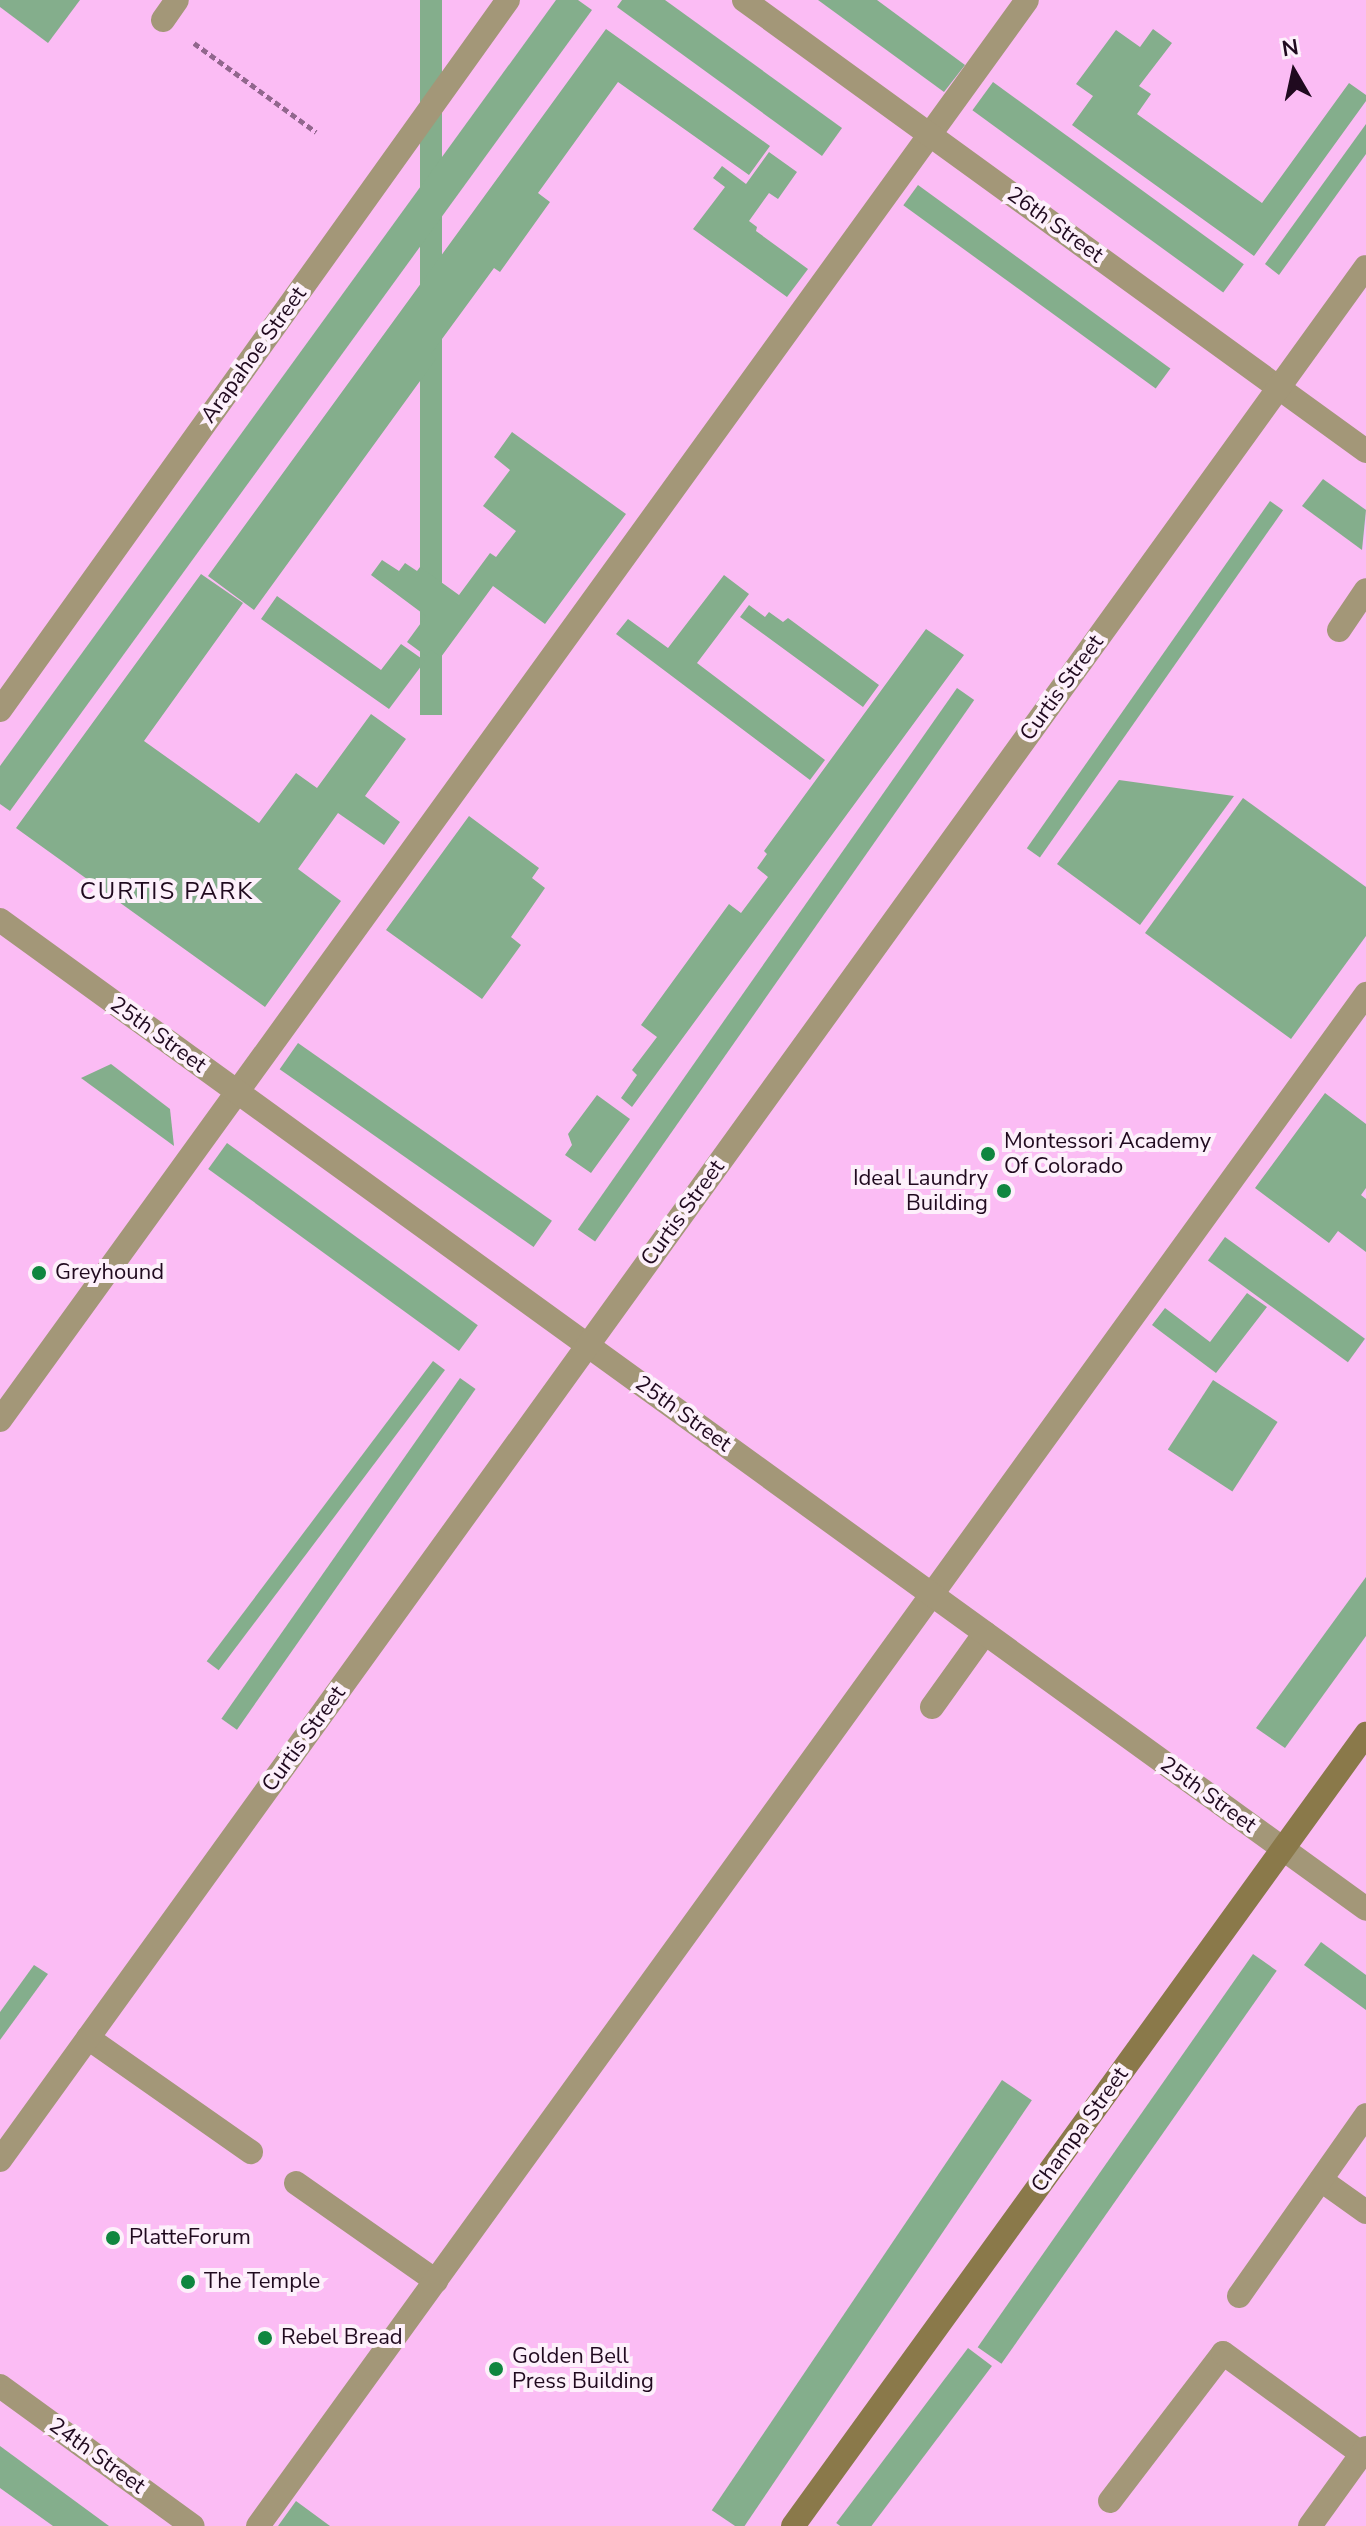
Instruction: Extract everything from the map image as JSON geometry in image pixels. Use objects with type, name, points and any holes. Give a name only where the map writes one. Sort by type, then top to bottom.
[{"type":"main road","name":"Champa Street","points":[[793,2526],[1366,1734]]},
{"type":"street","name":"Arapahoe Street","points":[[0,710],[508,0]]},
{"type":"street","name":"26th Street","points":[[744,0],[1366,451]]},
{"type":"street","points":[[0,1420],[1027,0]]},
{"type":"street","name":"Curtis Street","points":[[0,2160],[1366,267]]},
{"type":"street","points":[[1339,630],[1366,590]]},
{"type":"street","name":"25th Street","points":[[0,920],[1366,1909]]},
{"type":"street","points":[[258,2526],[1366,994]]},
{"type":"street","points":[[932,1707],[985,1633]]},
{"type":"street","points":[[88,2038],[251,2152]]},
{"type":"street","points":[[1239,2296],[1366,2115]]},
{"type":"street","points":[[1321,2180],[1366,2212]]},
{"type":"street","points":[[296,2183],[436,2281]]},
{"type":"street","points":[[1110,2501],[1223,2353],[1364,2451],[1310,2526]]},
{"type":"street","name":"24th Street","points":[[0,2386],[193,2526]]},
{"type":"path","points":[[170,10],[316,132]]},
{"type":"green space","points":[[0,0],[80,0],[48,43],[0,7]]},
{"type":"green space","points":[[420,0],[442,0],[442,715],[420,715]]},
{"type":"green space","points":[[556,0],[578,0],[592,10],[10,811],[0,804],[0,766]]},
{"type":"green space","points":[[622,0],[665,0],[842,128],[822,156],[617,7]]},
{"type":"green space","points":[[818,0],[877,0],[965,65],[944,92]]},
{"type":"green space","points":[[606,29],[770,146],[749,175],[618,82],[538,193],[550,202],[500,272],[494,268],[431,354],[436,359],[254,610],[208,576]]},
{"type":"green space","points":[[1153,29],[1172,43],[1139,86],[1151,94],[1137,114],[1262,203],[1349,83],[1366,95],[1366,101],[1254,256],[1072,125],[1093,96],[1076,84],[1116,30],[1140,47]]},
{"type":"green space","points":[[993,82],[1244,264],[1223,293],[972,110]]},
{"type":"green space","points":[[1366,124],[1366,154],[1279,275],[1265,264]]},
{"type":"green space","points":[[769,152],[797,172],[778,199],[769,193],[749,221],[757,227],[756,231],[808,269],[787,297],[693,229],[725,187],[713,178],[722,166],[746,184]]},
{"type":"green space","points":[[918,185],[1170,368],[1156,389],[903,205]]},
{"type":"green space","points":[[512,432],[626,514],[545,624],[493,586],[441,657],[431,650],[426,656],[407,642],[426,616],[371,575],[382,560],[399,571],[405,563],[417,571],[420,567],[459,595],[490,553],[496,557],[516,531],[483,506],[510,470],[494,457]]},
{"type":"green space","points":[[1323,479],[1366,510],[1362,550],[1302,506]]},
{"type":"green space","points":[[1270,501],[1283,510],[1040,857],[1027,848]]},
{"type":"green space","points":[[201,574],[243,603],[144,741],[259,823],[296,773],[317,788],[371,714],[406,739],[365,796],[400,822],[384,845],[338,813],[298,869],[341,901],[265,1007],[16,828]]},
{"type":"green space","points":[[724,575],[749,594],[697,663],[825,760],[810,780],[616,634],[628,619],[668,648]]},
{"type":"green space","points":[[277,596],[381,670],[401,644],[425,661],[389,709],[261,619]]},
{"type":"green space","points":[[749,605],[765,617],[769,612],[783,622],[788,618],[879,685],[863,707],[740,617]]},
{"type":"green space","points":[[926,629],[964,655],[632,1107],[621,1098],[637,1075],[632,1070],[657,1037],[641,1025],[729,904],[741,913],[768,877],[757,868],[767,854],[764,851]]},
{"type":"green space","points":[[957,688],[974,700],[595,1242],[578,1229]]},
{"type":"green space","points":[[1119,780],[1234,796],[1140,925],[1057,864]]},
{"type":"green space","points":[[1243,798],[1366,887],[1366,936],[1291,1039],[1145,933]]},
{"type":"green space","points":[[469,816],[539,868],[532,878],[545,888],[511,937],[521,945],[482,999],[386,930]]},
{"type":"green space","points":[[298,1043],[552,1221],[534,1247],[280,1069]]},
{"type":"green space","points":[[111,1064],[170,1109],[174,1146],[81,1078]]},
{"type":"green space","points":[[1325,1093],[1366,1124],[1366,1188],[1361,1195],[1366,1199],[1366,1252],[1338,1231],[1329,1243],[1255,1188]]},
{"type":"green space","points":[[597,1095],[630,1119],[591,1173],[565,1155],[572,1145],[568,1134]]},
{"type":"green space","points":[[227,1143],[478,1325],[459,1351],[208,1169]]},
{"type":"green space","points":[[1225,1237],[1365,1339],[1348,1362],[1208,1260]]},
{"type":"green space","points":[[1247,1293],[1267,1307],[1216,1373],[1152,1325],[1165,1308],[1210,1342]]},
{"type":"green space","points":[[433,1361],[445,1370],[219,1670],[207,1661]]},
{"type":"green space","points":[[460,1378],[476,1389],[237,1730],[221,1719]]},
{"type":"green space","points":[[1213,1380],[1278,1422],[1232,1492],[1168,1450]]},
{"type":"green space","points":[[1366,1577],[1366,1636],[1285,1748],[1256,1728]]},
{"type":"green space","points":[[1321,1942],[1366,1975],[1366,2010],[1304,1965]]},
{"type":"green space","points":[[1253,1954],[1277,1971],[1001,2364],[978,2347]]},
{"type":"green space","points":[[34,1965],[48,1974],[0,2040],[0,2012]]},
{"type":"green space","points":[[1002,2080],[1032,2100],[745,2526],[735,2526],[712,2510]]},
{"type":"green space","points":[[968,2348],[992,2366],[871,2526],[840,2526],[836,2523]]},
{"type":"green space","points":[[0,2446],[109,2526],[53,2526],[0,2488]]},
{"type":"green space","points":[[296,2501],[330,2526],[278,2526]]},
{"type":"place","name":"Montessori Academy Of Colorado","points":[[988,1154]]},
{"type":"place","name":"Ideal Laundry Building","points":[[1004,1191]]},
{"type":"place","name":"Greyhound","points":[[39,1273]]},
{"type":"place","name":"PlatteForum","points":[[113,2238]]},
{"type":"place","name":"The Temple","points":[[188,2282]]},
{"type":"place","name":"Rebel Bread","points":[[265,2338]]},
{"type":"place","name":"Golden Bell Press Building","points":[[496,2369]]},
{"type":"district","name":"CURTIS PARK","points":[[167,892]]}]
